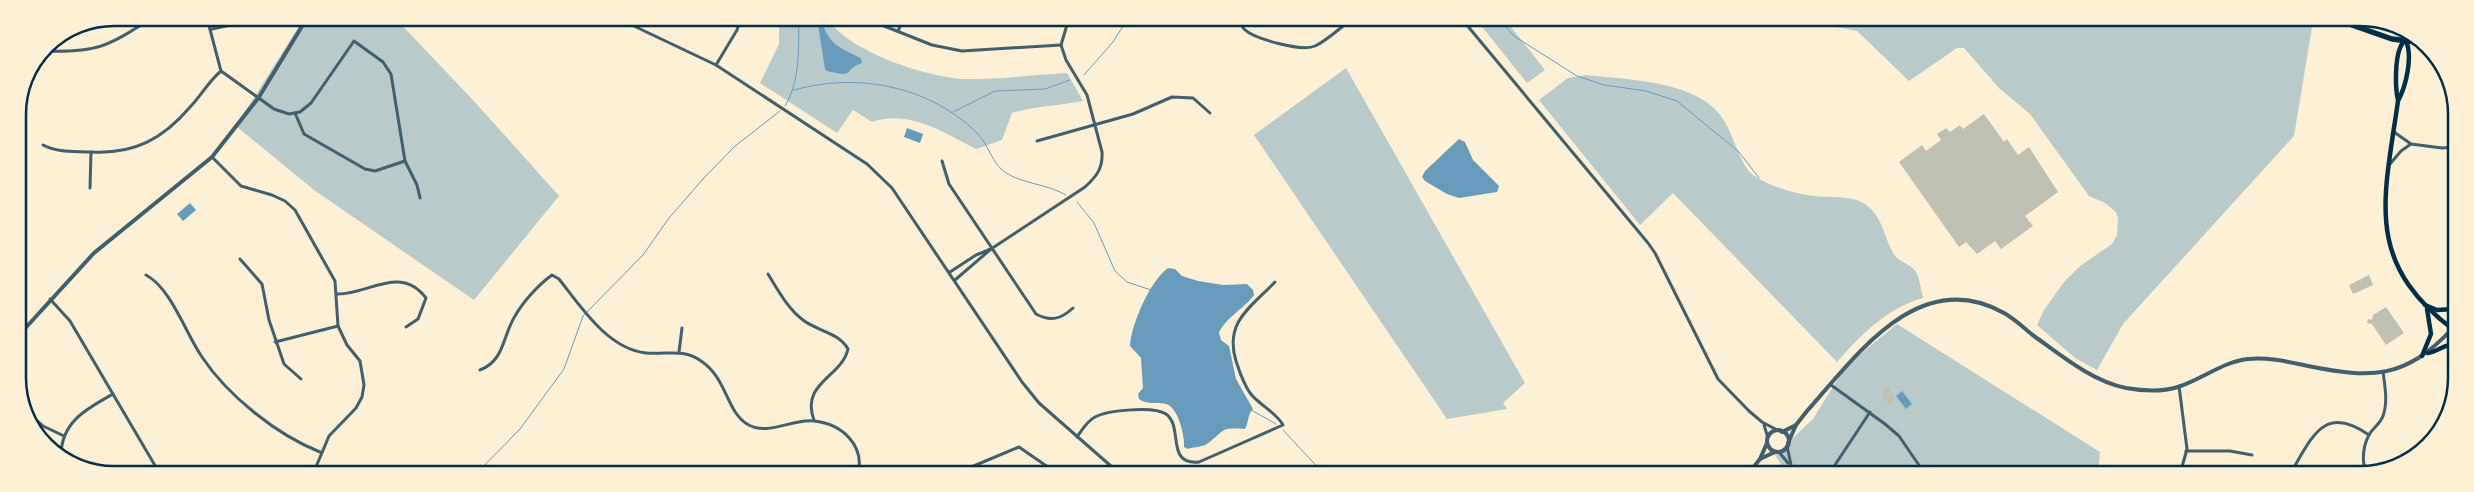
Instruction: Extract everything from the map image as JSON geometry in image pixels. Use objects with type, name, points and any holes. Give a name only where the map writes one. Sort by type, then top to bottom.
[{"type":"highway","points":[[2355,26],[2392,39],[2409,41]]},
{"type":"main road","points":[[2398,100],[2404,90],[2409,48],[2406,41],[2400,48],[2396,88],[2398,100],[2384,206],[2388,237],[2401,273],[2422,303],[2448,324]]},
{"type":"main road","points":[[2422,303],[2437,310],[2448,309]]},
{"type":"main road","points":[[2422,356],[2432,334],[2427,308]]},
{"type":"main road","points":[[2428,353],[2436,352],[2448,345]]},
{"type":"street","points":[[53,51],[80,52],[97,49],[112,43],[139,26]]},
{"type":"street","points":[[211,26],[221,71],[259,96],[274,109],[289,114],[295,113],[311,103],[354,41],[383,62],[391,74],[405,161],[417,185],[420,198]]},
{"type":"street","points":[[212,29],[226,26]]},
{"type":"street","points":[[26,327],[94,253],[212,157],[259,96],[302,26]]},
{"type":"street","points":[[634,26],[716,65],[867,164],[892,188],[1038,403],[1111,466]]},
{"type":"street","points":[[716,65],[738,26]]},
{"type":"street","points":[[879,26],[932,45],[962,51],[1061,45]]},
{"type":"street","points":[[898,32],[901,26]]},
{"type":"street","points":[[955,280],[991,249],[1085,187],[1095,177],[1102,161],[1087,95],[1066,60],[1061,45],[1067,26]]},
{"type":"street","points":[[1242,26],[1267,40],[1304,48],[1314,46],[1342,26]]},
{"type":"street","points":[[1468,26],[1648,243],[1655,253],[1718,379],[1762,422],[1787,436],[1791,466]]},
{"type":"street","points":[[43,145],[54,151],[114,153],[128,151],[148,142],[184,114],[212,79],[221,71]]},
{"type":"street","points":[[1037,141],[1147,109],[1172,96],[1193,98],[1210,113]]},
{"type":"street","points":[[295,113],[304,134],[365,169],[375,171],[405,161]]},
{"type":"street","points":[[2394,132],[2411,144],[2448,148]]},
{"type":"street","points":[[2390,164],[2400,151],[2411,144]]},
{"type":"street","points":[[90,188],[91,152]]},
{"type":"street","points":[[212,157],[241,186],[278,198],[295,210],[335,281],[338,326],[347,345],[360,361],[364,385],[362,397],[356,408],[329,436],[320,452],[316,466]]},
{"type":"street","points":[[942,161],[949,184],[1036,314],[1045,319],[1059,318],[1073,308]]},
{"type":"street","points":[[950,272],[976,255],[991,249]]},
{"type":"street","points":[[240,260],[262,284],[275,342],[284,364],[301,379]]},
{"type":"street","points":[[768,274],[798,316],[840,339],[848,349],[846,356],[819,384],[812,397],[811,407],[814,420]]},
{"type":"street","points":[[146,275],[161,287],[200,355],[233,393],[288,438],[320,452]]},
{"type":"street","points":[[480,370],[490,366],[500,355],[515,316],[552,275],[559,279],[595,321],[618,344],[637,351],[679,352],[700,360],[718,376],[733,410],[747,425],[765,428],[814,420],[845,432],[858,448],[858,466]]},
{"type":"street","points":[[337,294],[356,293],[390,281],[414,288],[426,298],[418,319],[406,327]]},
{"type":"street","points":[[1077,437],[1094,417],[1108,412],[1123,410],[1154,411],[1166,414],[1171,421],[1179,453],[1185,461],[1192,463],[1199,462],[1283,425],[1251,394],[1241,378],[1231,341],[1233,331],[1244,314],[1275,282]]},
{"type":"street","points":[[50,299],[70,321],[155,466]]},
{"type":"street","points":[[1760,459],[1788,445],[1796,425],[1882,329],[1901,316],[1937,302],[1981,303],[2004,313],[2057,353],[2097,378],[2125,388],[2157,391],[2179,386],[2217,368],[2248,359],[2277,359],[2362,375],[2383,372],[2411,362],[2428,353],[2448,334]]},
{"type":"street","points":[[275,342],[338,326]]},
{"type":"street","points":[[679,352],[682,328]]},
{"type":"street","points":[[2365,466],[2364,451],[2369,434],[2379,425],[2386,406],[2383,372]]},
{"type":"street","points":[[1831,385],[1870,412],[1899,436],[1920,466]]},
{"type":"street","points":[[2179,386],[2186,451],[2182,466]]},
{"type":"street","points":[[62,449],[68,426],[85,410],[113,394]]},
{"type":"street","points":[[1834,466],[1870,412]]},
{"type":"street","points":[[2295,466],[2315,432],[2324,424],[2335,421],[2346,422],[2369,434]]},
{"type":"street","points":[[38,422],[64,436]]},
{"type":"street","points":[[1762,422],[1769,448],[1777,452],[1789,466]]},
{"type":"street","points":[[1754,466],[1760,459],[1772,432],[1796,425]]},
{"type":"street","points":[[974,466],[1019,447],[1046,466]]},
{"type":"street","points":[[2186,451],[2230,451],[2252,455]]},
{"type":"shaded area","points":[[299,26],[403,26],[473,100],[559,196],[474,300],[314,190],[236,126]]},
{"type":"shaded area","points":[[779,26],[834,26],[852,41],[890,61],[951,78],[992,78],[1067,73],[1083,101],[1012,113],[1002,140],[976,149],[926,125],[899,118],[872,122],[853,110],[837,133],[760,83],[779,44]]},
{"type":"shaded area","points":[[1481,26],[1510,26],[1545,70],[1527,83]]},
{"type":"shaded area","points":[[1832,26],[2312,27],[2294,136],[2123,324],[2097,370],[2075,358],[2037,325],[2044,310],[2064,282],[2080,266],[2112,244],[2117,235],[2118,219],[2116,212],[2105,203],[2089,196],[2030,114],[1999,88],[1964,48],[1957,48],[1909,81],[1857,31]]},
{"type":"shaded area","points":[[1346,68],[1525,383],[1503,403],[1507,409],[1447,419],[1254,135]]},
{"type":"shaded area","points":[[1586,75],[1642,81],[1682,90],[1714,108],[1725,122],[1741,158],[1753,175],[1767,183],[1790,191],[1813,196],[1852,199],[1866,204],[1878,219],[1895,256],[1916,272],[1923,298],[1898,308],[1876,323],[1837,362],[1673,193],[1640,225],[1539,100],[1568,78]]},
{"type":"shaded area","points":[[1897,324],[2100,452],[2099,466],[1782,466],[1775,455],[1813,419],[1846,366]]},
{"type":"water","points":[[818,26],[824,26],[830,39],[835,44],[861,58],[862,63],[846,74],[825,69]]},
{"type":"water","points":[[907,128],[923,134],[920,143],[904,137]]},
{"type":"water","points":[[1459,139],[1465,142],[1473,160],[1499,186],[1497,192],[1459,198],[1447,194],[1425,181],[1422,177],[1425,171]]},
{"type":"water","points":[[190,203],[196,210],[183,221],[177,214]]},
{"type":"water","points":[[1168,268],[1175,269],[1182,276],[1198,281],[1223,285],[1247,284],[1253,290],[1254,295],[1225,323],[1219,333],[1221,340],[1229,346],[1236,379],[1253,409],[1245,429],[1223,430],[1205,445],[1188,449],[1184,447],[1180,422],[1174,410],[1166,404],[1149,403],[1139,399],[1138,394],[1143,388],[1141,358],[1130,346],[1134,327],[1148,293],[1161,274]]},
{"type":"water","points":[[1902,391],[1912,404],[1906,409],[1896,396]]},
{"type":"building","points":[[1984,114],[2004,142],[2007,139],[2018,155],[2029,147],[2058,192],[2025,216],[2033,226],[2001,249],[1995,241],[1977,254],[1966,242],[1959,247],[1899,162],[1922,145],[1926,151],[1941,140],[1937,134],[1946,128],[1950,132],[1960,125],[1963,129]]},
{"type":"building","points":[[2369,275],[2373,285],[2353,294],[2349,285]]},
{"type":"building","points":[[2386,307],[2404,333],[2386,345],[2372,324],[2367,323],[2368,319],[2372,320],[2373,315]]},
{"type":"building","points":[[1888,388],[1896,398],[1888,404],[1881,394]]},
{"type":"waterway","points":[[785,106],[794,85],[796,74],[799,26]]},
{"type":"waterway","points":[[1084,75],[1113,42],[1123,26]]},
{"type":"waterway","points":[[1505,26],[1514,36],[1577,76],[1604,85],[1646,91],[1677,101],[1739,152],[1759,178]]},
{"type":"waterway","points":[[953,112],[995,91],[1045,89],[1070,80]]},
{"type":"waterway","points":[[794,90],[818,85],[867,83],[892,87],[915,94],[937,104],[958,117],[977,133],[997,165],[1006,173],[1020,180],[1051,188],[1066,195]]},
{"type":"waterway","points":[[484,466],[520,429],[564,369],[583,316],[643,255],[669,218],[703,179],[734,147],[780,111]]},
{"type":"waterway","points":[[1077,202],[1094,223],[1115,271],[1127,282],[1151,290]]},
{"type":"waterway","points":[[1251,410],[1276,424]]},
{"type":"waterway","points":[[1283,430],[1317,466]]}]
